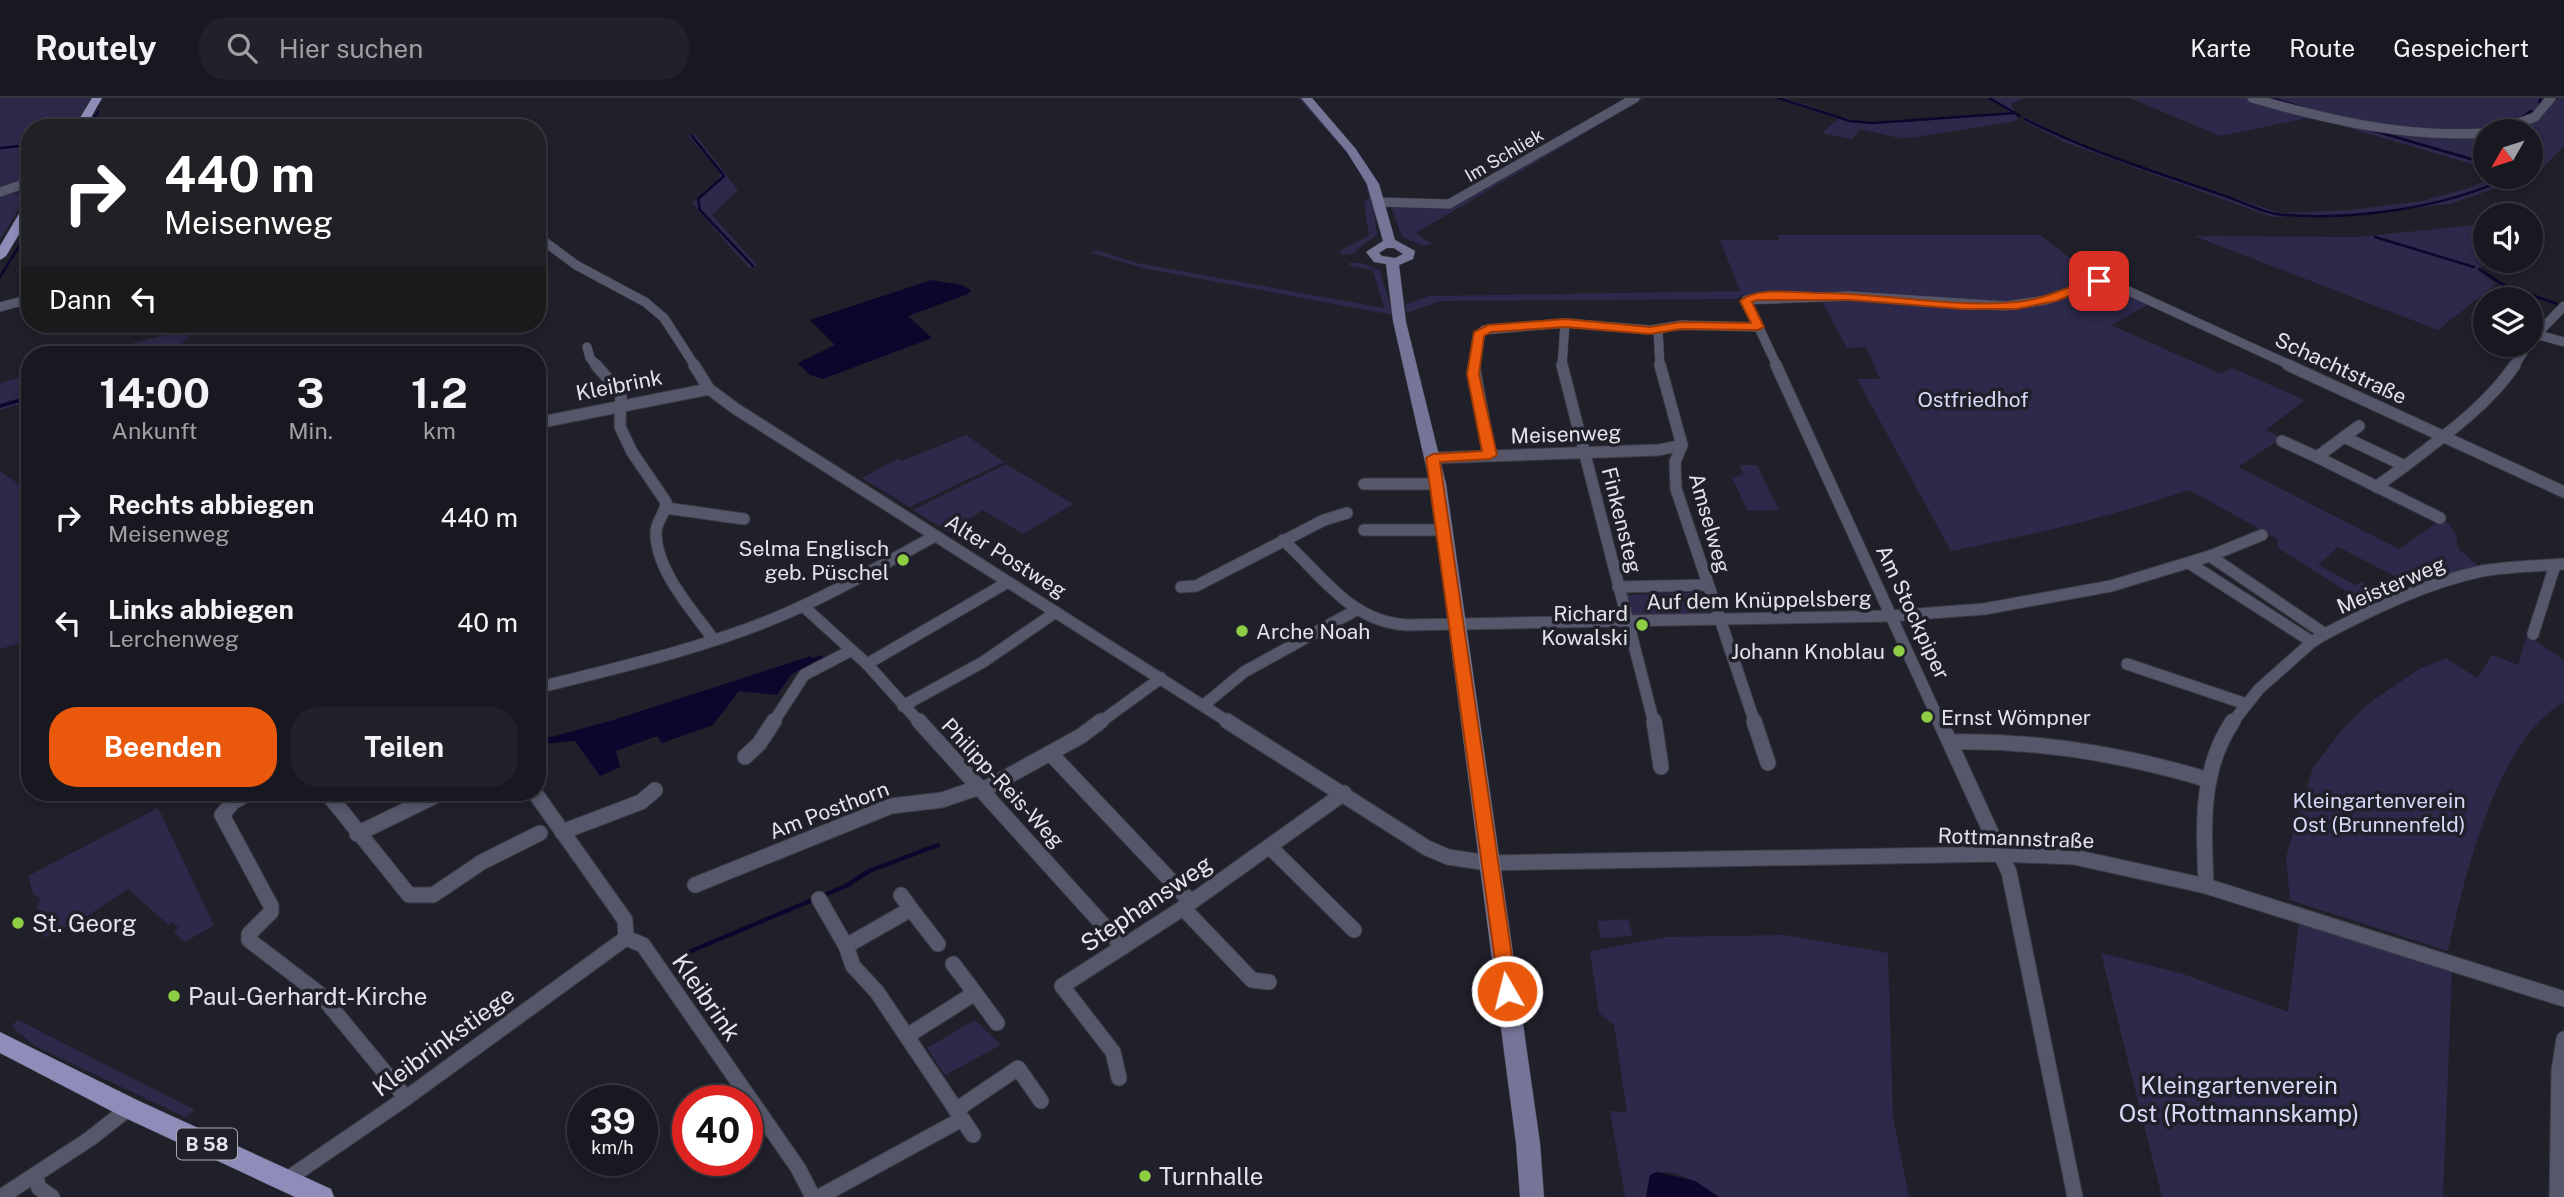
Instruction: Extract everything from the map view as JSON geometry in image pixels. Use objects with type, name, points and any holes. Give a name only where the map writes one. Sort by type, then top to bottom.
[{"type":"main road","points":[[84,119],[97,98]]},
{"type":"main road","points":[[0,256],[21,220]]},
{"type":"main road","name":"B 58","points":[[0,1042],[129,1108],[322,1197]]},
{"type":"street","points":[[1306,98],[1351,150],[1373,184],[1390,244]]},
{"type":"street","name":"Im Schliek","points":[[1379,202],[1449,204],[1635,98]]},
{"type":"street","points":[[2252,98],[2348,123],[2431,133],[2473,133]]},
{"type":"street","points":[[2530,119],[2535,117],[2551,98]]},
{"type":"street","points":[[0,192],[21,185]]},
{"type":"street","points":[[0,192],[21,189]]},
{"type":"street","name":"Alter Postweg","points":[[546,243],[576,265],[645,302],[664,318],[709,389],[736,410],[1427,848],[1448,857],[1488,863]]},
{"type":"street","points":[[1390,244],[1402,246],[1410,254],[1402,261],[1392,262],[1378,259],[1372,252],[1378,246],[1390,244]]},
{"type":"street","points":[[1392,262],[1400,323],[1438,484],[1455,624],[1528,1143],[1532,1197]]},
{"type":"street","name":"Am Stockpiper","points":[[2075,1197],[2009,872],[1747,298],[1850,296],[2006,306],[2046,300],[2102,281]]},
{"type":"street","name":"Schachtstraße","points":[[2102,281],[2564,492]]},
{"type":"street","points":[[0,307],[21,301]]},
{"type":"street","points":[[2543,328],[2564,306]]},
{"type":"street","points":[[1490,455],[1473,374],[1478,334],[1488,329],[1565,323],[1658,330],[1681,326],[1758,327]]},
{"type":"street","name":"Finkensteg","points":[[1565,323],[1561,358],[1564,377],[1660,746],[1661,767]]},
{"type":"street","name":"Amselweg","points":[[1658,330],[1660,370],[1682,445],[1675,462],[1676,489],[1768,763]]},
{"type":"street","points":[[2543,341],[2564,342]]},
{"type":"street","points":[[587,347],[590,358],[621,394],[620,426],[666,508]]},
{"type":"street","points":[[2376,487],[2445,437],[2499,388],[2520,357]]},
{"type":"street","name":"Kleibrink","points":[[546,421],[709,389]]},
{"type":"street","points":[[2316,457],[2360,426]]},
{"type":"street","points":[[2344,437],[2404,466]]},
{"type":"street","points":[[2282,441],[2440,518]]},
{"type":"street","name":"Meisenweg","points":[[1433,458],[1659,450],[1682,445]]},
{"type":"street","points":[[1659,450],[1675,462]]},
{"type":"street","points":[[1364,484],[1438,484]]},
{"type":"street","points":[[666,508],[744,519]]},
{"type":"street","points":[[666,508],[657,522],[659,544],[666,565],[676,586],[714,640]]},
{"type":"street","points":[[1181,587],[1196,586],[1331,516],[1347,513]]},
{"type":"street","points":[[1363,530],[1444,530]]},
{"type":"street","name":"Auf dem Knüppelsberg","points":[[1455,624],[1891,616],[1984,610],[2053,599],[2189,563],[2262,535]]},
{"type":"street","points":[[546,686],[714,640],[803,606],[935,536]]},
{"type":"street","points":[[1283,540],[1306,558],[1328,585],[1379,621],[1455,624]]},
{"type":"street","points":[[2210,556],[2325,634]]},
{"type":"street","points":[[2189,563],[2312,642]]},
{"type":"street","name":"Meisterweg","points":[[2206,886],[2208,780],[2218,747],[2246,704],[2279,669],[2312,642],[2445,580],[2496,569],[2560,565],[2533,634]]},
{"type":"street","points":[[867,664],[1008,582]]},
{"type":"street","name":"Auf dem Knüppelsberg","points":[[1618,587],[1708,585]]},
{"type":"street","name":"Philipp-Reis-Weg","points":[[803,606],[867,664],[1123,947]]},
{"type":"street","points":[[1204,705],[1244,672],[1358,608]]},
{"type":"street","points":[[903,706],[983,662],[1056,612]]},
{"type":"street","points":[[745,757],[759,744],[804,675],[850,651]]},
{"type":"street","points":[[2127,664],[2246,704]]},
{"type":"street","name":"Am Posthorn","points":[[695,885],[891,806],[942,800],[981,788],[1050,753],[1121,709],[1161,678]]},
{"type":"street","points":[[1950,742],[1998,740],[2082,747],[2126,755],[2208,780]]},
{"type":"street","points":[[1050,753],[1252,980],[1269,982]]},
{"type":"street","points":[[562,832],[640,802],[655,790]]},
{"type":"street","name":"Stephansweg","points":[[1119,1078],[1113,1052],[1062,986],[1187,905],[1344,793]]},
{"type":"street","points":[[235,801],[222,815],[271,906],[271,912],[249,934],[249,940],[321,995],[406,1098]]},
{"type":"street","points":[[333,801],[409,895],[433,895],[482,862],[540,833]]},
{"type":"street","points":[[357,834],[424,801]]},
{"type":"street","points":[[541,801],[625,920],[626,938]]},
{"type":"street","points":[[1270,847],[1354,930]]},
{"type":"street","name":"Rottmannstraße","points":[[1488,863],[2000,854],[2074,857],[2206,886],[2564,999]]},
{"type":"street","points":[[901,895],[938,944]]},
{"type":"street","points":[[819,899],[846,946],[853,966],[877,992],[973,1135]]},
{"type":"street","points":[[846,946],[911,909]]},
{"type":"street","name":"Kleibrink","points":[[626,938],[643,945],[798,1168],[813,1197]]},
{"type":"street","name":"Kleibrinkstiege","points":[[286,1180],[406,1098],[626,938]]},
{"type":"street","points":[[953,964],[997,1023]]},
{"type":"street","points":[[907,1036],[975,993]]},
{"type":"street","points":[[2557,1197],[2559,1071],[2564,1039]]},
{"type":"street","points":[[819,1197],[959,1115],[1018,1068],[1041,1101]]},
{"type":"street","points":[[1,1197],[115,1121],[129,1108]]},
{"type":"street","points":[[35,1175],[39,1188],[52,1197]]},
{"type":"green space","points":[[0,98],[91,98],[78,119],[21,119],[21,183],[0,190]]},
{"type":"green space","points":[[1299,98],[1303,98],[1359,166],[1372,194],[1377,235],[1356,250],[1356,253],[1342,255],[1339,251],[1369,236],[1364,203],[1369,197],[1365,183],[1340,144]]},
{"type":"green space","points":[[1640,98],[1645,98],[1416,233],[1433,244],[1423,246],[1402,237],[1391,206],[1443,207]]},
{"type":"green space","points":[[1774,98],[1795,101],[1851,119],[1881,122],[2009,112],[1987,98],[2024,98],[2011,104],[2018,119],[2011,122],[1903,139],[1860,129],[1852,139],[1822,133],[1838,119]]},
{"type":"green space","points":[[2130,98],[2248,98],[2312,117],[2220,136]]},
{"type":"green space","points":[[2256,98],[2545,98],[2522,118],[2473,119],[2473,131],[2451,133],[2408,130]]},
{"type":"green space","points":[[2558,98],[2564,98],[2564,146],[2543,168],[2543,119],[2535,119],[2542,116]]},
{"type":"green space","points":[[2025,117],[2084,147],[2280,213],[2350,210],[2422,201],[2473,186],[2473,189],[2494,189],[2450,204],[2346,215],[2272,217],[2064,142],[2024,121]]},
{"type":"green space","points":[[2312,117],[2473,134],[2473,164]]},
{"type":"green space","points":[[695,134],[738,190],[712,215],[757,265],[749,268],[692,203],[720,177],[719,171],[688,136]]},
{"type":"green space","points":[[21,194],[21,205],[0,240],[0,195]]},
{"type":"green space","points":[[2473,225],[2473,273],[2482,273],[2496,284],[2492,287],[2473,287],[2473,302],[2438,330],[2194,236],[2358,237]]},
{"type":"green space","points":[[1777,235],[2040,235],[2097,279],[2024,303],[1743,295],[1736,299],[1441,301],[1406,313],[1406,304],[1429,296],[1740,291],[1720,240],[1779,240]]},
{"type":"green space","points":[[1097,250],[1137,263],[1384,308],[1373,270],[1350,266],[1348,263],[1362,263],[1380,271],[1393,315],[1143,268],[1091,253]]},
{"type":"green space","name":"Ostfriedhof","points":[[2095,284],[2105,284],[2149,304],[2111,325],[2221,374],[2232,368],[2305,400],[2266,430],[2282,438],[2238,467],[2399,549],[2444,518],[2456,534],[2458,549],[2480,567],[2412,585],[2338,547],[2318,565],[2355,585],[2362,582],[2384,596],[2368,605],[2278,548],[2278,539],[2189,490],[2071,525],[1951,551],[1857,379],[1880,379],[1866,347],[1847,348],[1820,298],[2008,308]]},
{"type":"green space","points":[[170,333],[193,333],[179,346],[124,346]]},
{"type":"green space","points":[[21,377],[21,404],[0,410],[0,383]]},
{"type":"green space","points":[[966,435],[1004,462],[910,507],[862,478],[897,459],[902,461]]},
{"type":"green space","points":[[1006,464],[1073,504],[1023,534],[983,510],[949,532],[913,510]]},
{"type":"green space","points":[[1740,465],[1757,465],[1779,510],[1748,511],[1732,478],[1743,474]]},
{"type":"green space","points":[[0,471],[21,486],[21,643],[0,649]]},
{"type":"green space","points":[[1701,592],[1711,617],[1632,618],[1627,595]]},
{"type":"green space","name":"Kleingartenverein Ost (Brunnenfeld)","points":[[2527,635],[2564,660],[2564,702],[2540,721],[2519,747],[2502,778],[2474,851],[2448,951],[2290,900],[2286,857],[2313,768],[2340,732],[2368,704],[2421,668],[2446,658],[2477,678],[2492,655],[2518,665]]},
{"type":"green space","points":[[158,808],[214,925],[185,942],[174,932],[178,927],[172,922],[169,925],[128,889],[87,916],[44,938],[37,907],[40,898],[33,894],[28,876]]},
{"type":"green space","points":[[1628,919],[1633,936],[1601,938],[1597,921]]},
{"type":"green space","name":"Kleingartenverein Ost (Rottmannskamp)","points":[[2299,923],[2452,971],[2443,1197],[2162,1197],[2101,953],[2183,974],[2288,1012]]},
{"type":"green space","points":[[1785,935],[1888,953],[1893,1118],[1909,1197],[1719,1197],[1686,1177],[1659,1172],[1650,1175],[1646,1197],[1625,1197],[1610,1111],[1627,1112],[1614,1025],[1599,1013],[1590,951],[1667,937]]},
{"type":"green space","points":[[18,1020],[195,1110],[185,1117],[35,1046],[11,1026]]},
{"type":"green space","points":[[975,1020],[1001,1045],[945,1075],[927,1048]]},
{"type":"shaded area","points":[[931,280],[962,285],[971,290],[968,294],[908,316],[932,338],[823,379],[810,375],[798,363],[835,345],[810,320]]},
{"type":"shaded area","points":[[811,656],[813,663],[792,674],[777,695],[739,691],[713,725],[662,743],[657,736],[616,751],[620,767],[600,776],[575,741],[546,744],[547,738],[610,721]]},
{"type":"shaded area","points":[[1657,1172],[1695,1181],[1719,1197],[1646,1197],[1650,1175]]},
{"type":"waterway","points":[[1778,98],[1850,121],[1873,123],[2015,113]]},
{"type":"waterway","points":[[1989,98],[2015,113]]},
{"type":"waterway","points":[[2271,98],[2304,108]]},
{"type":"waterway","points":[[2539,102],[2541,98]]},
{"type":"waterway","points":[[2521,118],[2531,111]]},
{"type":"waterway","points":[[94,119],[98,112]]},
{"type":"waterway","points":[[2015,113],[2020,116]]},
{"type":"waterway","points":[[2025,119],[2096,151],[2277,214],[2341,216],[2400,210],[2481,189]]},
{"type":"waterway","points":[[2371,130],[2473,160]]},
{"type":"waterway","points":[[692,136],[724,176],[698,199],[700,210],[753,266]]},
{"type":"waterway","points":[[0,148],[21,146]]},
{"type":"waterway","points":[[2375,237],[2473,267]]},
{"type":"waterway","points":[[0,277],[21,243]]},
{"type":"waterway","points":[[2485,273],[2502,284],[2557,304]]},
{"type":"waterway","points":[[0,406],[21,400]]},
{"type":"waterway","points":[[810,661],[821,657]]},
{"type":"waterway","points":[[686,953],[846,886],[869,871],[938,845]]},
{"type":"place","name":"Selma Englisch geb. Püschel","points":[[903,560]]},
{"type":"place","name":"Richard Kowalski","points":[[1642,625]]},
{"type":"place","name":"Arche Noah","points":[[1242,631]]},
{"type":"place","name":"Johann Knoblau","points":[[1899,651]]},
{"type":"place","name":"Ernst Wömpner","points":[[1927,717]]},
{"type":"place","name":"St. Georg","points":[[18,923]]},
{"type":"place","name":"Paul-Gerhardt-Kirche","points":[[174,996]]},
{"type":"place","name":"Turnhalle","points":[[1145,1176]]},
{"type":"route","points":[[1507,991],[1433,458],[1490,455],[1473,374],[1478,334],[1488,329],[1565,323],[1650,330],[1681,326],[1758,327],[1746,301],[1747,298],[1755,297],[1850,296],[1963,305],[2016,305],[2052,299],[2099,281]]}]
